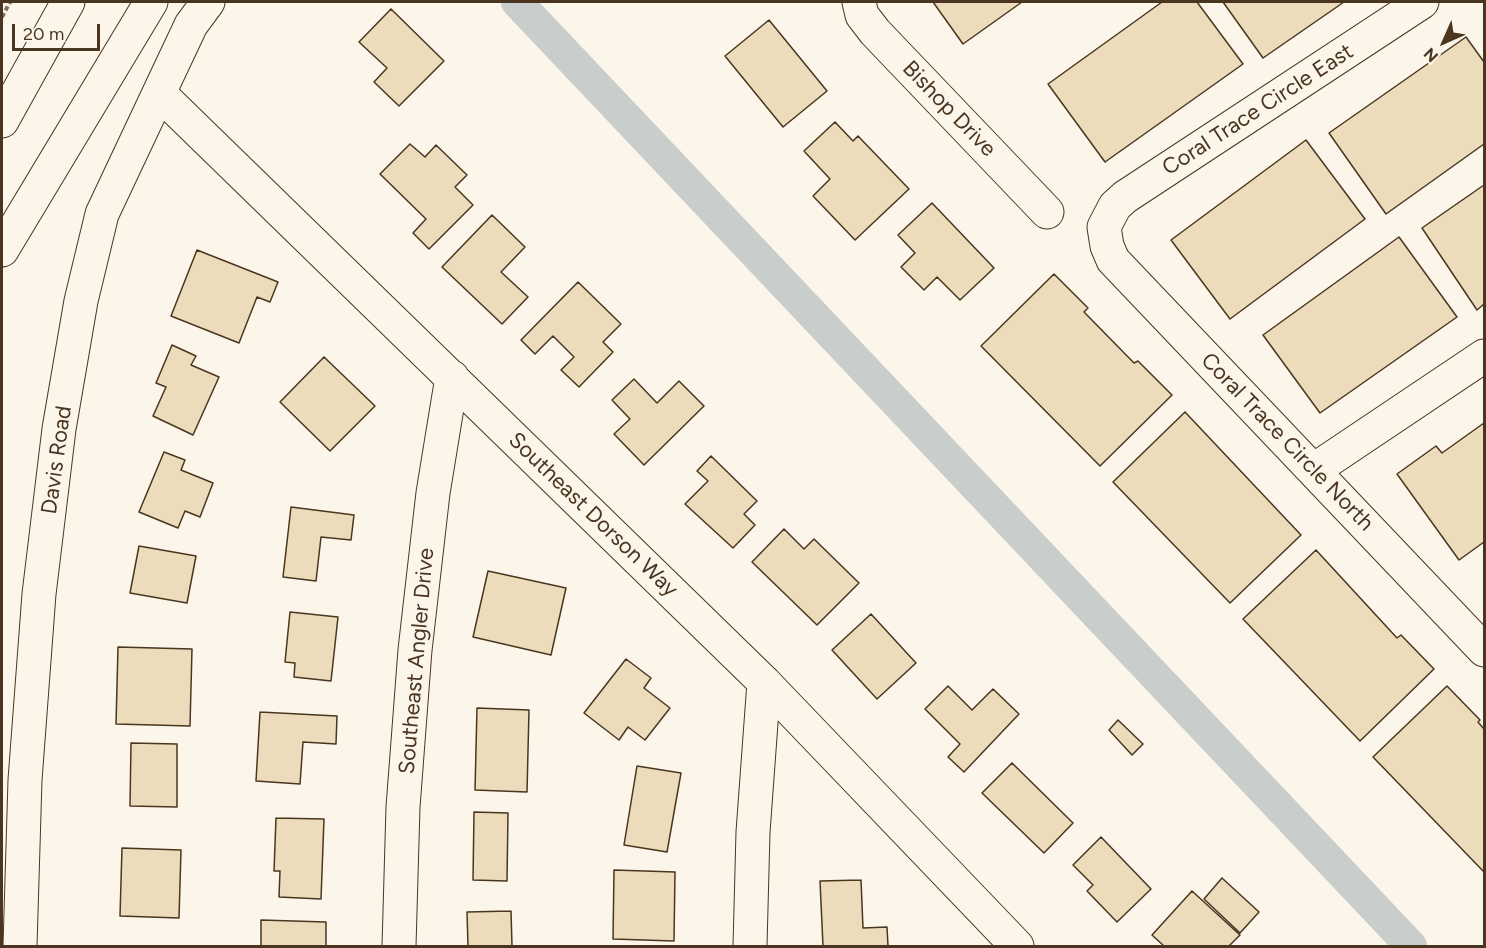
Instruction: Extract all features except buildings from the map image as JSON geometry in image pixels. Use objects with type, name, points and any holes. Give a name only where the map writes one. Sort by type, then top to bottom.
[{"type":"street","points":[[2,121],[68,2]]},
{"type":"street","points":[[2,250],[151,2]]},
{"type":"street","name":"Davis Road","points":[[20,946],[27,756],[39,594],[59,429],[81,301],[102,214],[191,25],[208,2]]},
{"type":"street","name":"Bishop Drive","points":[[858,2],[862,15],[875,32],[1047,212]]},
{"type":"street","name":"Coral Trace Circle East","points":[[1104,227],[1115,206],[1125,197],[1422,2]]},
{"type":"street","name":"Southeast Dorson Way","points":[[159,93],[764,682],[1017,946]]},
{"type":"street","name":"Coral Trace Circle North","points":[[1104,227],[1107,246],[1113,260],[1485,650]]},
{"type":"street","points":[[1314,470],[1485,356]]},
{"type":"street","name":"Southeast Angler Drive","points":[[399,946],[403,807],[415,650],[433,493],[452,377]]},
{"type":"street","points":[[750,946],[753,832],[764,682]]},
{"type":"path","points":[[2,17],[10,2]]},
{"type":"waterway","points":[[517,2],[1411,946]]}]
